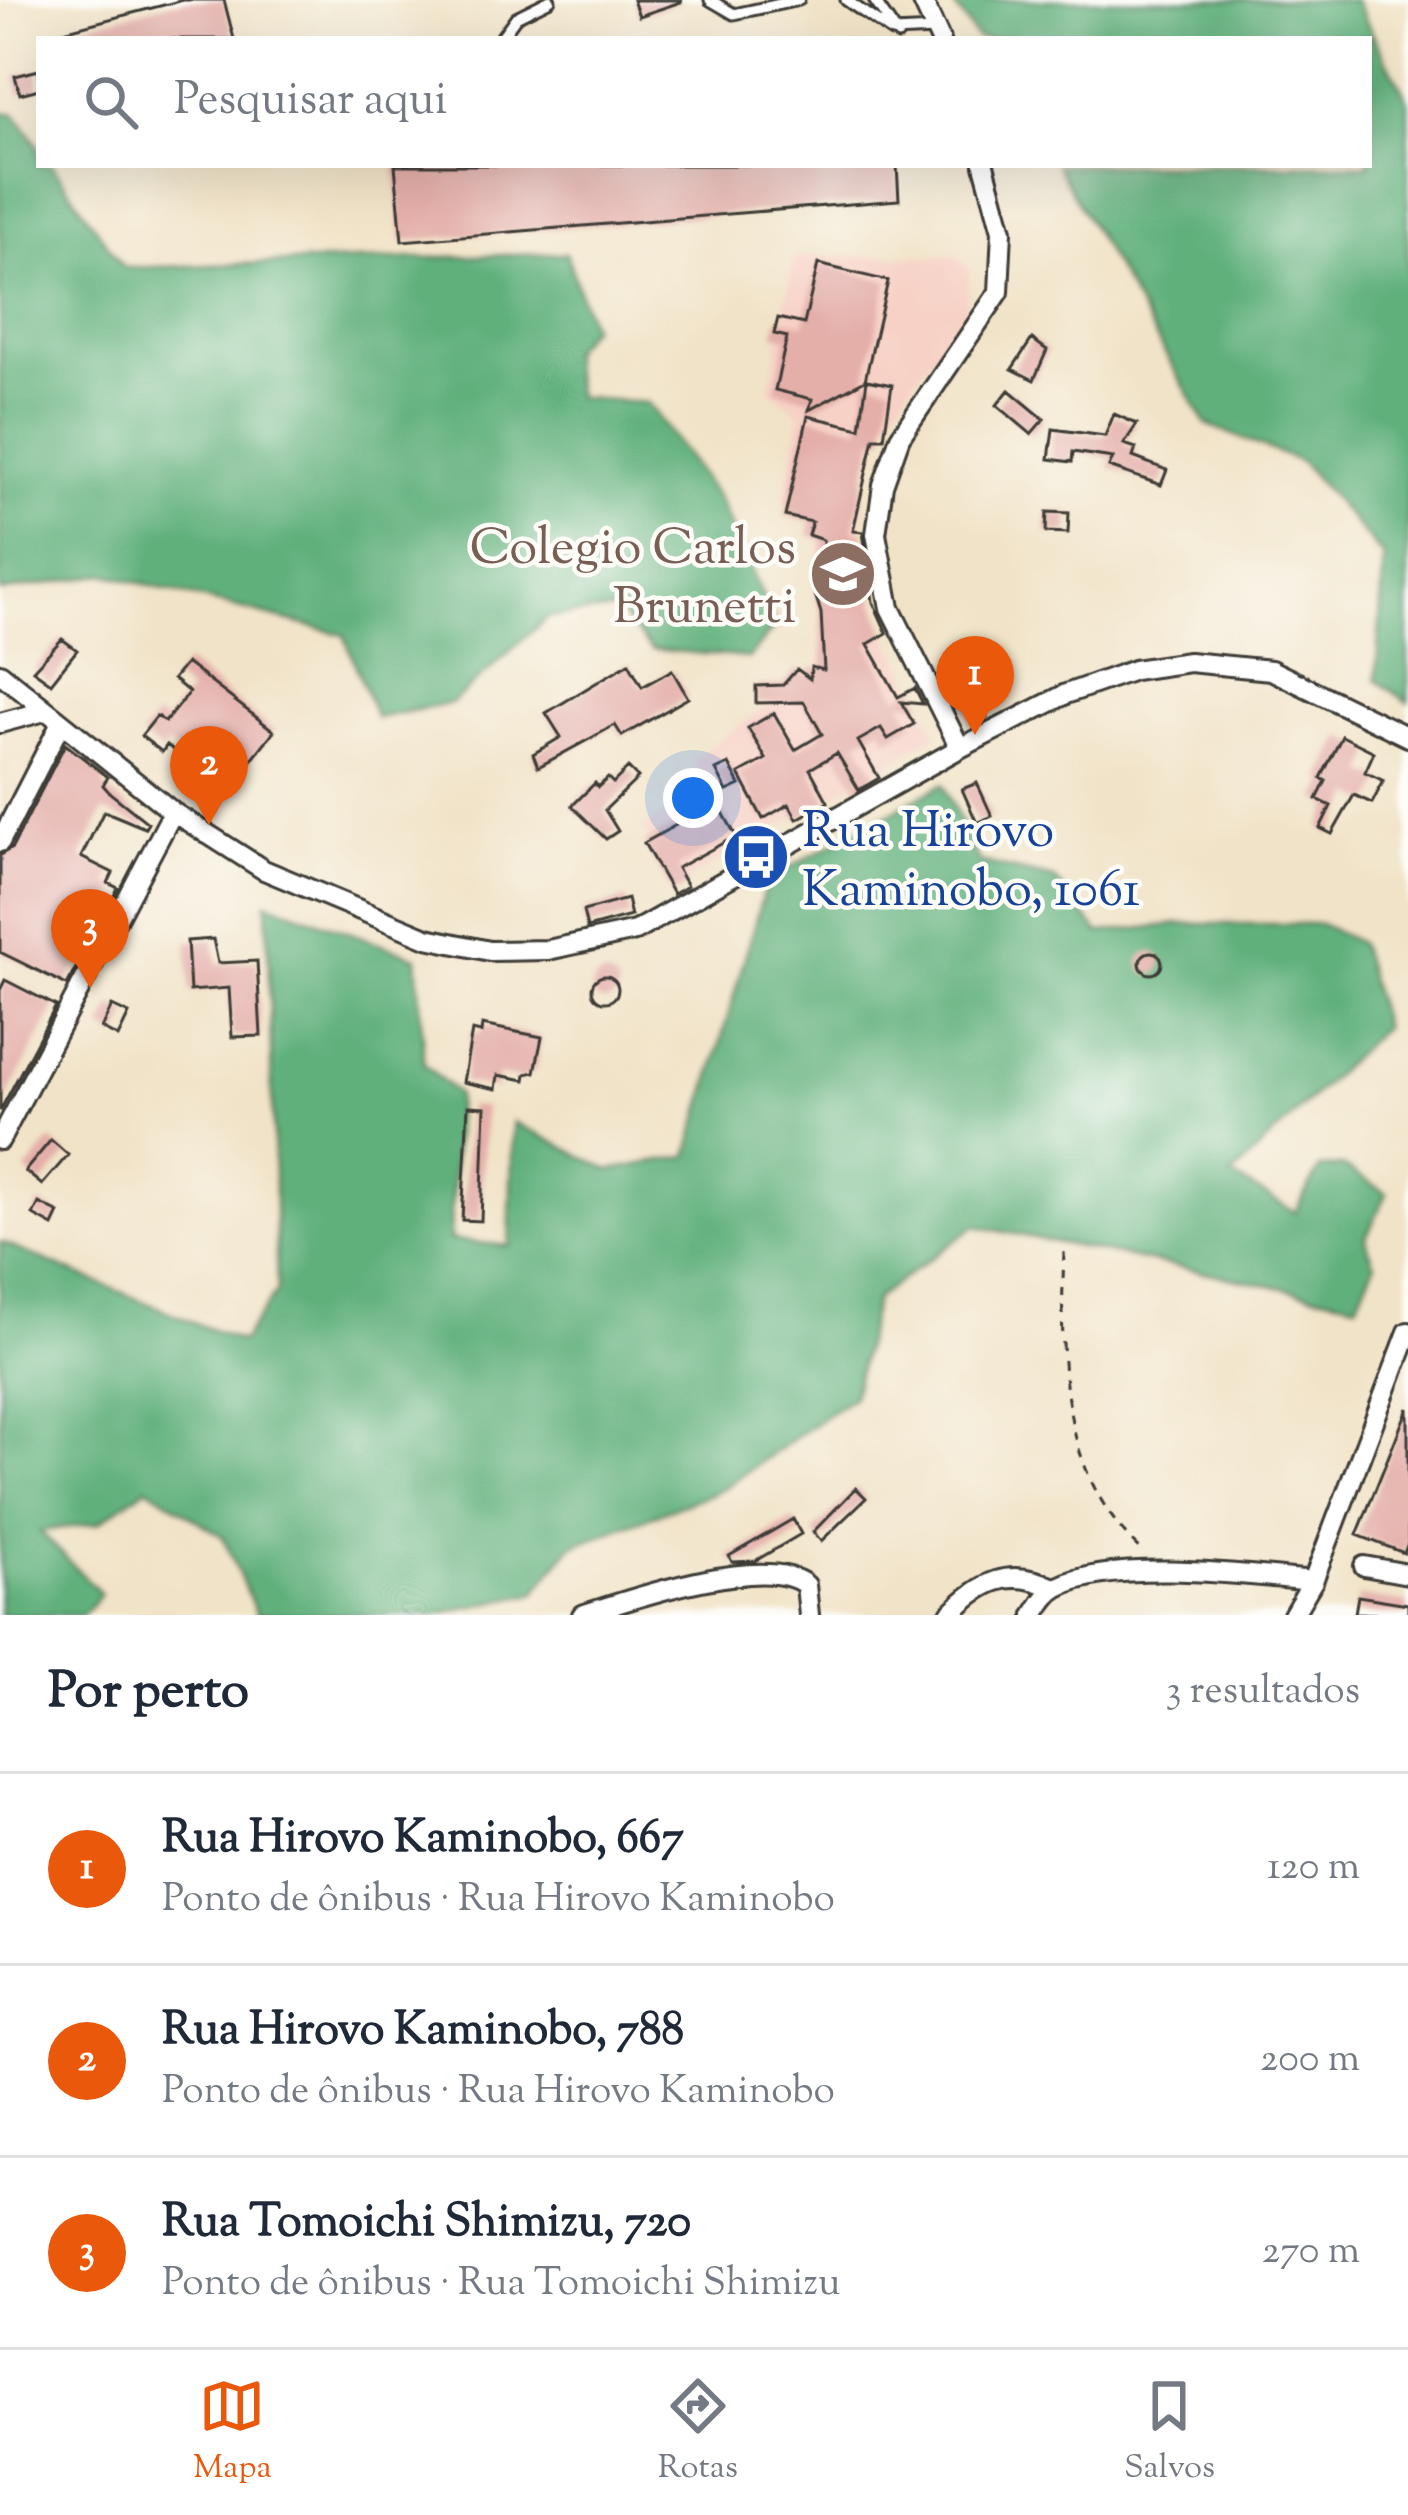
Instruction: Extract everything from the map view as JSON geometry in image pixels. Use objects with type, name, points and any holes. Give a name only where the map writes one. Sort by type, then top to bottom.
[{"type":"street","points":[[922,0],[938,34]]},
{"type":"street","points":[[960,748],[898,630],[882,586],[877,534],[883,485],[900,437],[999,292],[1002,231],[985,168]]},
{"type":"street","points":[[0,674],[173,812],[265,870],[427,938],[490,950],[548,950],[635,931],[960,748],[1100,680],[1189,662],[1271,670],[1408,737]]},
{"type":"street","points":[[0,723],[53,718]]},
{"type":"street","points":[[0,842],[53,718]]},
{"type":"street","points":[[0,1140],[173,812]]},
{"type":"street","points":[[1293,1615],[1313,1581],[1408,1332]]},
{"type":"street","points":[[1364,1566],[1408,1574]]},
{"type":"street","points":[[949,1615],[972,1591],[998,1578],[1028,1578],[1054,1588],[1171,1569],[1313,1581]]},
{"type":"street","points":[[582,1615],[677,1586],[780,1574],[806,1585],[809,1615]]},
{"type":"street","points":[[1034,1615],[1054,1588]]},
{"type":"lane","points":[[502,36],[511,21],[550,0]]},
{"type":"lane","points":[[710,0],[719,10],[746,14],[799,0]]},
{"type":"lane","points":[[846,0],[898,34],[938,34]]},
{"type":"lane","points":[[874,0],[898,34]]},
{"type":"path","points":[[1064,1252],[1063,1376],[1076,1444],[1119,1527],[1143,1552],[1171,1569]]},
{"type":"shaded area","name":"Colegio Carlos Brunetti","points":[[957,256],[970,269],[965,319],[915,378],[866,468],[861,547],[885,630],[937,735],[672,889],[643,827],[708,791],[692,761],[820,665],[820,606],[812,581],[820,568],[820,512],[784,503],[800,414],[769,390],[794,257]]},
{"type":"green space","points":[[951,0],[1355,0],[1408,101],[1408,702],[1376,680],[1384,557],[1301,462],[1206,424],[1058,168],[1372,168],[1372,36],[975,36]]},
{"type":"green space","points":[[0,112],[16,114],[36,143],[36,168],[54,168],[124,268],[566,253],[591,326],[569,352],[577,397],[648,403],[718,499],[776,625],[749,658],[651,649],[617,610],[548,617],[452,703],[376,718],[344,635],[105,574],[0,592]]},
{"type":"green space","points":[[943,784],[979,862],[1055,879],[1099,933],[1178,924],[1321,924],[1359,943],[1383,1027],[1232,1176],[1295,1212],[1320,1168],[1342,1166],[1387,1193],[1365,1239],[1375,1264],[1357,1303],[975,1226],[875,1299],[853,1396],[721,1490],[571,1546],[535,1593],[432,1615],[257,1615],[223,1537],[147,1487],[99,1523],[40,1531],[101,1594],[82,1615],[0,1615],[0,1242],[241,1342],[277,1291],[267,902],[417,957],[424,1064],[457,1094],[450,1240],[509,1246],[513,1122],[610,1170],[688,1156],[767,880]]},
{"type":"building","points":[[183,0],[224,0],[233,36],[48,36]]},
{"type":"building","points":[[633,0],[681,0],[681,2],[639,16]]},
{"type":"building","points":[[36,71],[36,90],[20,94],[15,76]]},
{"type":"building","points":[[395,168],[897,168],[899,200],[402,241]]},
{"type":"building","points":[[818,264],[888,281],[865,380],[809,410],[812,399],[775,390],[787,337],[774,334],[778,318],[804,324]]},
{"type":"building","points":[[1032,339],[1047,350],[1034,380],[1012,369]]},
{"type":"building","points":[[867,380],[892,385],[884,438],[874,438],[853,531],[863,532],[873,602],[887,633],[868,644],[898,697],[915,688],[923,704],[901,702],[914,724],[888,739],[881,728],[858,741],[879,778],[859,790],[837,753],[810,769],[828,802],[797,819],[789,804],[763,819],[739,774],[766,759],[748,728],[774,713],[795,750],[822,734],[804,702],[756,703],[756,686],[783,685],[797,669],[810,679],[811,667],[824,670],[821,613],[815,594],[823,577],[823,540],[808,535],[812,522],[785,516],[808,416],[860,428]]},
{"type":"building","points":[[1009,390],[1044,419],[1031,434],[997,405]]},
{"type":"building","points":[[1114,414],[1137,424],[1124,444],[1136,448],[1133,457],[1167,470],[1161,485],[1109,467],[1113,458],[1073,452],[1072,462],[1049,459],[1053,429],[1105,436]]},
{"type":"building","points":[[1047,512],[1069,513],[1068,533],[1046,532]]},
{"type":"building","points":[[62,639],[77,650],[51,683],[33,670]]},
{"type":"building","points":[[186,663],[274,731],[234,782],[216,784],[167,745],[162,752],[141,736],[157,716],[165,722],[189,692],[173,679]]},
{"type":"building","points":[[629,663],[642,687],[672,670],[688,698],[622,736],[615,725],[538,767],[533,754],[561,737],[546,713]]},
{"type":"building","points":[[972,687],[987,718],[973,725],[958,694]]},
{"type":"building","points":[[1342,736],[1374,752],[1365,772],[1384,781],[1372,803],[1354,795],[1332,834],[1320,828],[1331,806],[1317,799],[1326,781],[1321,778]]},
{"type":"building","points":[[65,744],[108,777],[103,785],[148,823],[145,828],[104,811],[81,857],[113,873],[108,883],[118,888],[67,985],[0,952],[0,855],[12,848]]},
{"type":"building","points":[[729,764],[740,785],[727,791],[716,770]]},
{"type":"building","points":[[628,768],[638,778],[605,810],[618,831],[606,839],[572,806],[595,783],[598,787],[608,778],[613,783]]},
{"type":"building","points":[[977,783],[992,816],[977,823],[962,789]]},
{"type":"building","points":[[717,802],[736,836],[677,868],[687,886],[673,894],[644,843]]},
{"type":"building","points":[[627,899],[631,916],[587,928],[583,911]]},
{"type":"building","points":[[213,939],[218,963],[257,961],[261,1036],[232,1037],[229,988],[190,991],[187,941]]},
{"type":"building","points":[[1151,952],[1162,963],[1151,974],[1140,963]]},
{"type":"building","points":[[605,976],[618,989],[605,1002],[592,989]]},
{"type":"building","points":[[5,980],[56,1006],[0,1111],[0,990]]},
{"type":"building","points":[[112,1006],[129,1014],[118,1037],[101,1028]]},
{"type":"building","points":[[482,1025],[542,1037],[535,1072],[526,1074],[525,1080],[498,1075],[496,1089],[463,1082],[472,1031],[481,1033]]},
{"type":"building","points":[[468,1106],[485,1107],[481,1221],[462,1220]]},
{"type":"building","points":[[51,1140],[68,1155],[42,1185],[25,1171]]},
{"type":"building","points":[[39,1203],[59,1213],[53,1226],[33,1215]]},
{"type":"building","points":[[1408,1408],[1408,1543],[1404,1553],[1357,1535]]},
{"type":"building","points":[[856,1488],[866,1498],[821,1541],[813,1532]]},
{"type":"building","points":[[793,1519],[801,1534],[755,1561],[732,1562],[729,1556]]},
{"type":"building","points":[[1358,1596],[1408,1604],[1408,1615],[1355,1613]]},
{"type":"place","name":"Colegio Carlos Brunetti","points":[[843,574]]},
{"type":"place","name":"Rua Hirovo Kaminobo, 667","points":[[975,735]]},
{"type":"place","name":"Rua Hirovo Kaminobo, 788","points":[[209,825]]},
{"type":"place","name":"Rua Hirovo Kaminobo, 1061","points":[[756,857]]},
{"type":"place","name":"Rua Tomoichi Shimizu, 720","points":[[90,988]]}]
